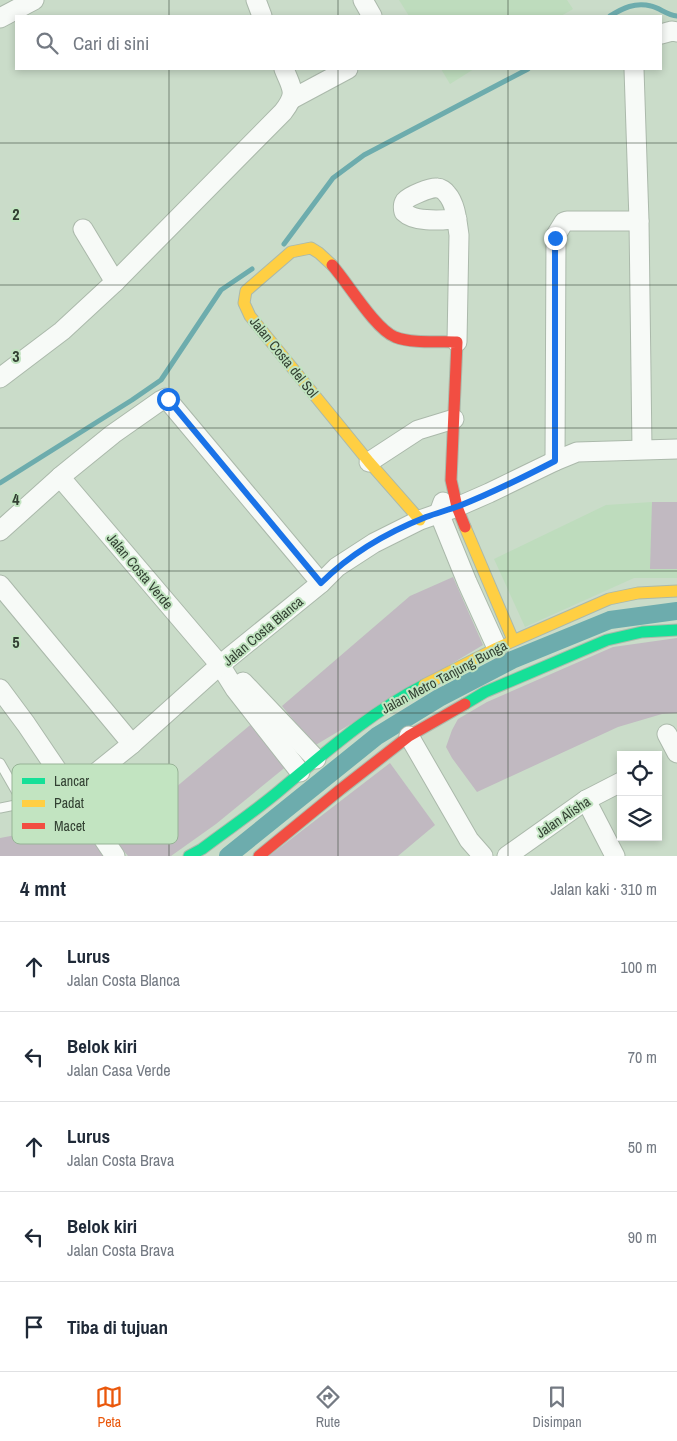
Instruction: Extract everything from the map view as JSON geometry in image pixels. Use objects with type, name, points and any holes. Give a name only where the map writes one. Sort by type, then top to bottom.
[{"type":"main road","name":"Jalan Costa del Sol","points":[[420,520],[369,462],[250,316],[244,303],[246,291],[291,252],[311,248],[321,254],[332,266],[378,324],[386,331],[394,336],[407,339],[457,342]]},
{"type":"main road","points":[[457,342],[451,480],[457,507],[505,644]]},
{"type":"main road","name":"Jalan Metro Tanjung Bunga","points":[[189,856],[202,849],[270,798],[300,772],[384,708],[410,692],[505,644],[610,599],[638,593],[677,591]]},
{"type":"main road","points":[[259,856],[341,788],[409,736],[485,692],[623,634],[642,631],[677,630]]},
{"type":"street","points":[[0,18],[34,0]]},
{"type":"street","points":[[256,0],[262,15]]},
{"type":"street","points":[[364,0],[372,15]]},
{"type":"street","points":[[284,70],[292,89],[292,99]]},
{"type":"street","points":[[0,378],[62,331],[115,282],[283,112],[292,99],[346,70]]},
{"type":"street","points":[[634,70],[639,221],[642,450]]},
{"type":"street","points":[[457,220],[459,235],[457,342]]},
{"type":"street","points":[[555,461],[556,234],[564,222],[568,220],[639,221]]},
{"type":"street","points":[[83,229],[115,282]]},
{"type":"street","points":[[0,531],[60,477],[114,434],[166,398],[321,583]]},
{"type":"street","points":[[369,462],[418,430],[454,419]]},
{"type":"street","name":"Jalan Costa Blanca","points":[[108,764],[220,665],[321,583],[336,568],[374,543],[420,520],[489,494],[555,461],[584,451],[677,449]]},
{"type":"street","name":"Jalan Costa Verde","points":[[60,477],[220,665]]},
{"type":"street","points":[[451,480],[439,513],[467,582],[505,644]]},
{"type":"street","points":[[0,586],[132,744]]},
{"type":"street","points":[[220,665],[244,683],[316,760]]},
{"type":"street","points":[[220,665],[235,690],[300,772]]},
{"type":"street","points":[[0,689],[53,764]]},
{"type":"street","points":[[666,734],[677,753]]},
{"type":"street","points":[[409,736],[470,848],[483,856]]},
{"type":"street","name":"Jalan Alisha","points":[[507,856],[586,800],[617,784]]},
{"type":"street","points":[[586,800],[615,856]]},
{"type":"street","points":[[107,844],[115,856]]},
{"type":"lane","points":[[0,763],[12,784]]},
{"type":"shaded area","points":[[399,0],[567,0],[573,9],[563,15],[408,15]]},
{"type":"shaded area","points":[[442,70],[472,70],[450,84]]},
{"type":"shaded area","points":[[652,502],[677,502],[677,569],[650,569]]},
{"type":"shaded area","points":[[677,502],[677,578],[634,578],[525,627],[494,559],[606,505]]},
{"type":"shaded area","points":[[453,577],[483,645],[314,746],[282,706],[410,596]]},
{"type":"shaded area","points":[[677,638],[677,713],[662,714],[618,727],[477,792],[446,747],[458,719],[487,702],[613,647]]},
{"type":"shaded area","points":[[255,721],[288,765],[216,824],[171,856],[128,856],[118,844],[178,844],[178,785]]},
{"type":"shaded area","points":[[390,763],[435,825],[398,856],[269,856]]},
{"type":"shaded area","points":[[12,836],[12,844],[102,844],[111,856],[0,856],[0,838]]},
{"type":"waterway","points":[[612,15],[624,8],[634,5],[645,5],[677,16]]},
{"type":"waterway","points":[[284,244],[333,178],[364,155],[526,70]]},
{"type":"waterway","points":[[0,483],[161,380],[221,290],[252,269]]},
{"type":"waterway","points":[[228,856],[377,736],[439,698],[512,660],[610,620],[677,611]]},
{"type":"traffic: fast","points":[[465,704],[485,692],[607,640],[642,632],[677,630]]},
{"type":"traffic: fast","points":[[189,856],[202,849],[260,806],[366,721],[424,685]]},
{"type":"traffic: slow","points":[[332,265],[311,248],[291,252],[246,291],[244,303],[250,316],[369,462],[420,520]]},
{"type":"traffic: slow","points":[[465,527],[513,640]]},
{"type":"traffic: slow","points":[[424,685],[497,648],[609,599],[638,593],[677,591]]},
{"type":"traffic: jam","points":[[332,265],[370,315],[379,325],[395,337],[410,341],[457,342],[451,480],[457,507],[465,527]]},
{"type":"traffic: jam","points":[[259,856],[409,736],[465,704]]},
{"type":"route","points":[[168,399],[321,583],[336,568],[374,543],[402,528],[489,494],[555,461],[555,238]]}]
